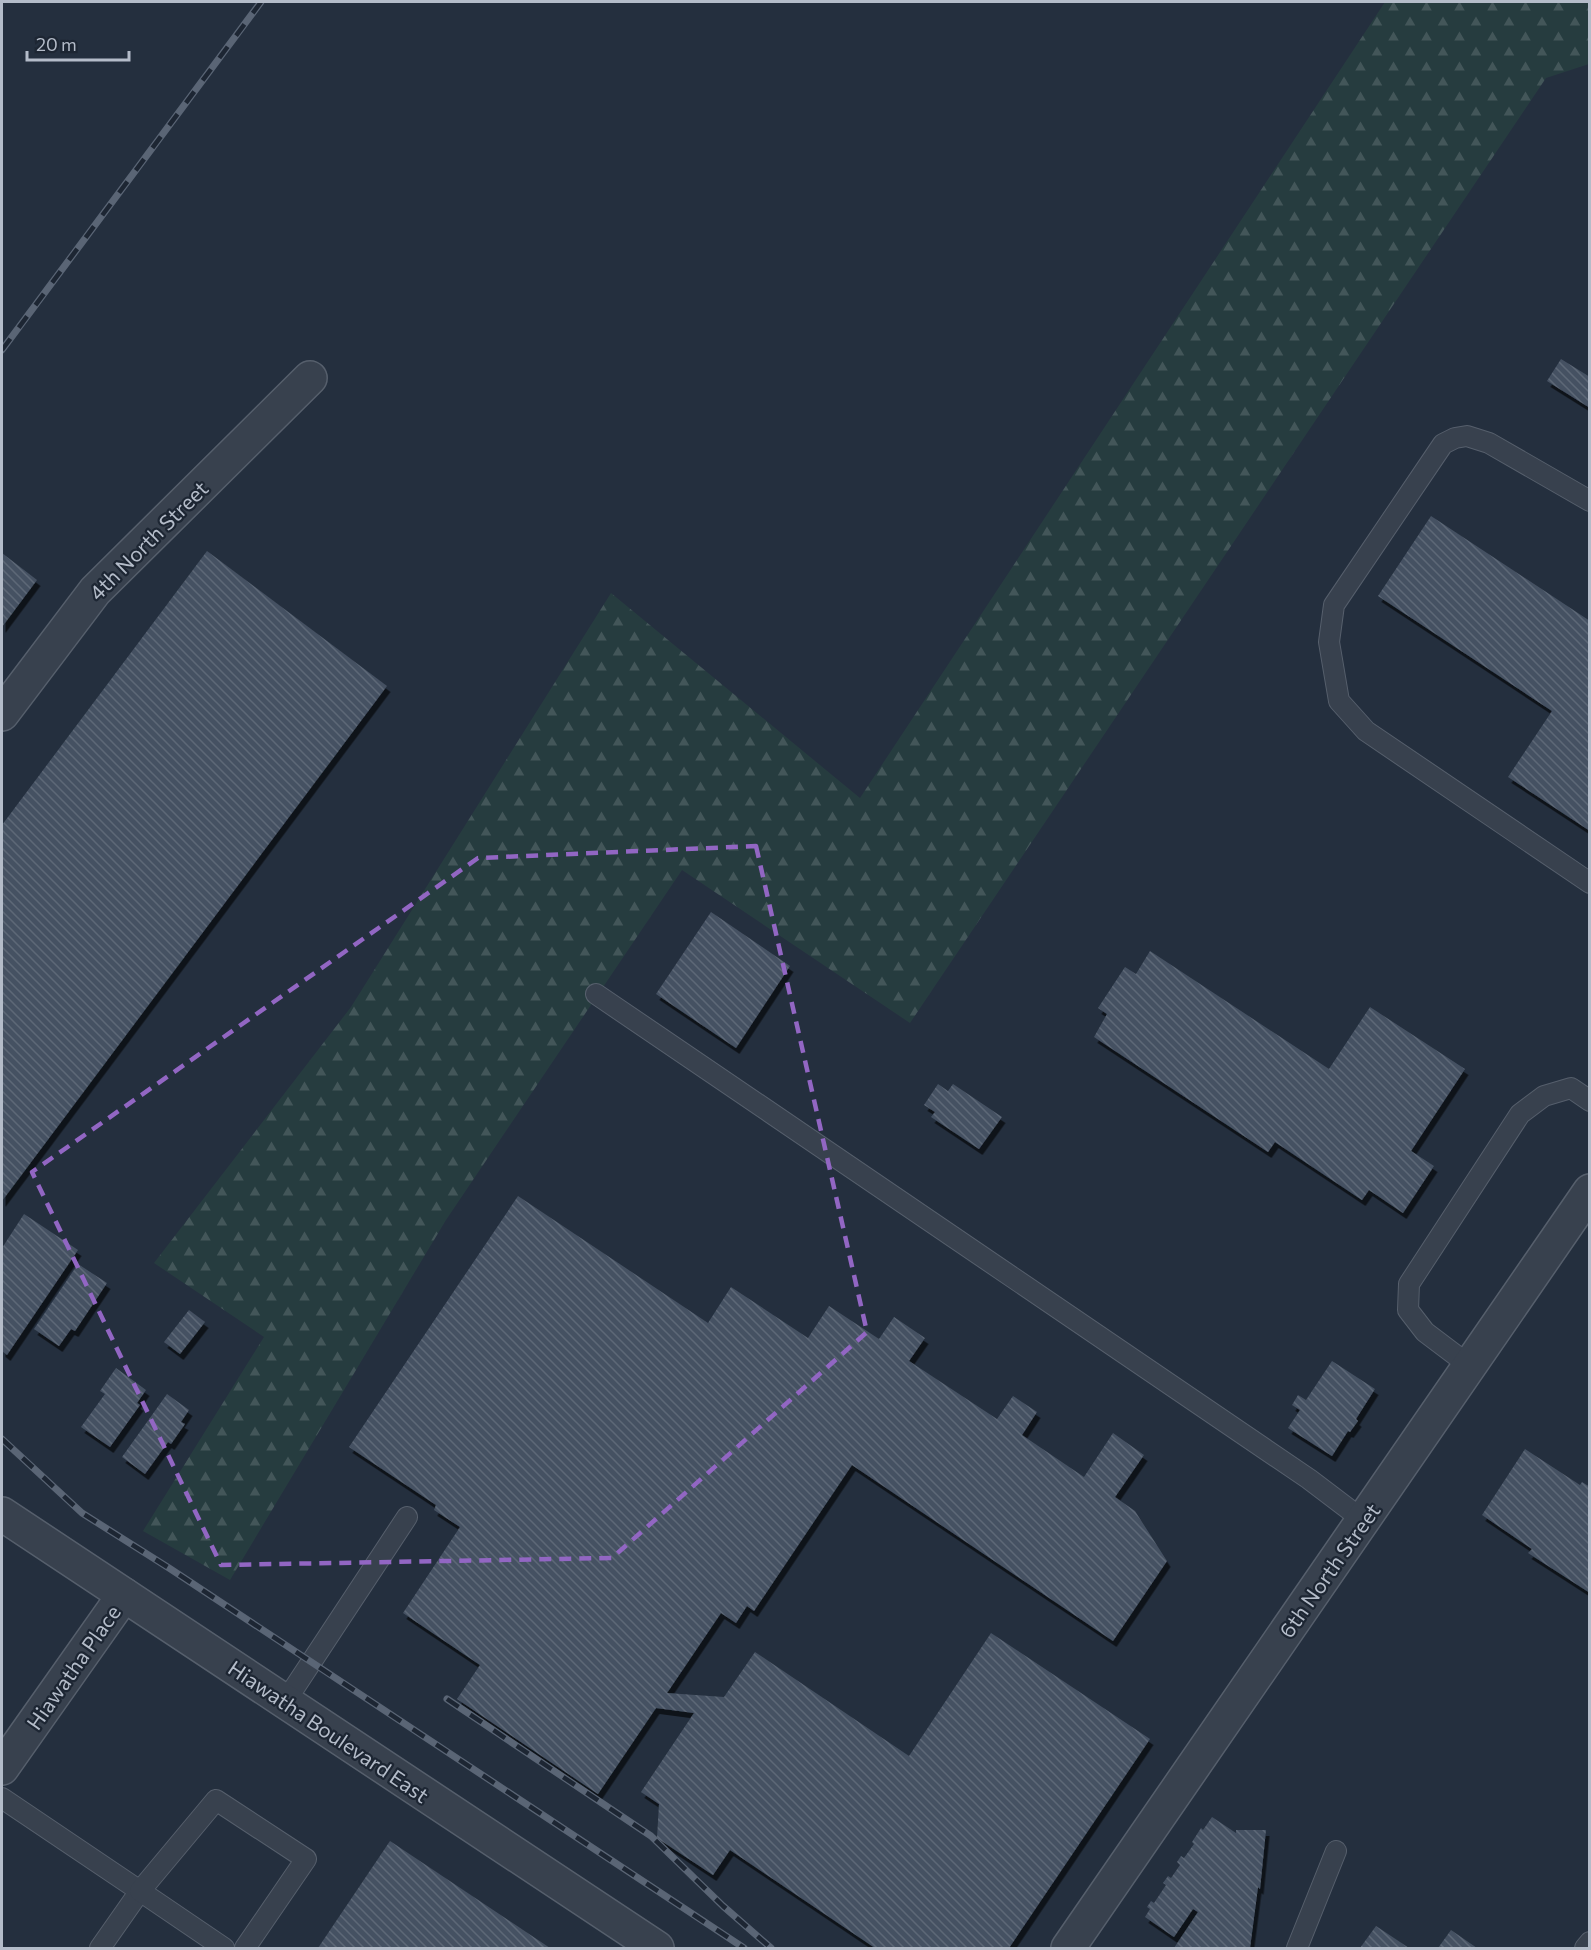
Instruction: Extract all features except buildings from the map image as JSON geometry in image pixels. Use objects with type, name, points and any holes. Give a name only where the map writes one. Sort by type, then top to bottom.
[{"type":"street","name":"4th North Street","points":[[2,714],[95,591],[310,378]]},
{"type":"street","name":"6th North Street","points":[[1068,1948],[1590,1191]]},
{"type":"street","name":"Hiawatha Boulevard East","points":[[2,1514],[657,1948]]},
{"type":"street","name":"Hiawatha Place","points":[[2,1768],[124,1595]]},
{"type":"lane","points":[[1590,501],[1489,443],[1467,436],[1455,438],[1443,444],[1334,605],[1329,642],[1339,701],[1366,731],[1590,883]]},
{"type":"lane","points":[[596,994],[1309,1479],[1364,1520]]},
{"type":"lane","points":[[1470,1366],[1425,1332],[1408,1310],[1409,1284],[1520,1114],[1544,1096],[1571,1088],[1590,1101]]},
{"type":"lane","points":[[285,1702],[407,1517]]},
{"type":"lane","points":[[2,1798],[224,1948]]},
{"type":"lane","points":[[100,1948],[140,1891],[216,1800],[306,1859],[245,1948]]},
{"type":"lane","points":[[1297,1948],[1336,1851]]},
{"type":"lane","points":[[1585,1948],[1590,1942]]},
{"type":"highlighted area","points":[[756,846],[867,1332],[612,1558],[221,1565],[32,1172],[478,858]]},
{"type":"green space","points":[[1385,2],[1589,2],[1589,64],[1546,78],[910,1023],[682,870],[446,1220],[230,1580],[143,1531],[264,1337],[154,1263],[351,1007],[611,593],[860,798]]},
{"type":"railway","points":[[2,350],[261,2]]},
{"type":"railway","points":[[2,1439],[82,1513],[169,1568],[744,1948]]},
{"type":"railway","points":[[447,1699],[651,1836],[723,1906],[771,1948]]}]
